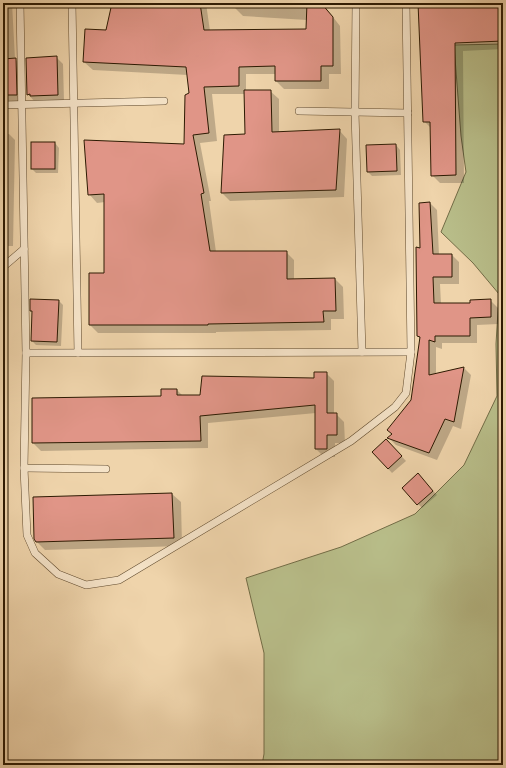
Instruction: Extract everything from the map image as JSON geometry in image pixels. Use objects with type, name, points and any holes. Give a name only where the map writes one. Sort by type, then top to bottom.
[{"type":"lane","points":[[20,3],[26,353],[24,468],[26,535],[35,553],[58,574],[86,585],[119,580],[351,441],[395,407],[406,393],[411,352],[406,3]]},
{"type":"lane","points":[[72,3],[78,353]]},
{"type":"lane","points":[[356,3],[356,112],[362,352]]},
{"type":"lane","points":[[3,105],[164,101]]},
{"type":"lane","points":[[299,111],[408,113]]},
{"type":"lane","points":[[3,267],[24,249]]},
{"type":"lane","points":[[26,353],[411,352]]},
{"type":"lane","points":[[24,468],[106,469]]},
{"type":"green space","points":[[503,44],[503,765],[262,765],[264,754],[264,653],[246,578],[341,547],[415,514],[464,465],[497,396],[496,344],[499,294],[473,263],[441,232],[466,172],[461,136],[454,45]]},
{"type":"building","points":[[112,3],[200,3],[204,30],[306,29],[307,3],[321,3],[333,17],[333,66],[321,66],[321,81],[275,81],[275,66],[239,67],[239,86],[204,87],[209,133],[193,135],[204,193],[201,194],[210,251],[287,251],[287,279],[335,278],[336,311],[323,311],[324,322],[208,325],[89,325],[89,273],[104,273],[104,194],[88,195],[84,140],[184,144],[185,95],[189,93],[186,67],[83,62],[85,29],[106,30]]},
{"type":"building","points":[[418,3],[503,3],[503,41],[455,43],[456,175],[431,176],[430,122],[423,122]]},
{"type":"building","points":[[57,56],[58,95],[27,95],[26,58]]},
{"type":"building","points":[[16,58],[17,95],[3,95],[3,59]]},
{"type":"building","points":[[244,90],[271,90],[272,132],[340,129],[336,190],[221,193],[224,135],[245,134]]},
{"type":"building","points":[[31,142],[55,142],[55,169],[31,169]]},
{"type":"building","points":[[396,144],[397,171],[367,172],[366,145]]},
{"type":"building","points":[[430,202],[433,254],[452,254],[452,277],[433,277],[434,303],[470,303],[470,300],[491,299],[491,317],[470,318],[470,336],[435,336],[435,342],[429,340],[429,375],[464,367],[454,422],[445,419],[429,453],[387,438],[392,434],[387,430],[411,400],[420,337],[417,336],[416,247],[420,248],[419,203]]},
{"type":"building","points":[[30,299],[59,300],[57,342],[31,341],[32,311],[30,311]]},
{"type":"building","points":[[314,372],[327,372],[327,413],[337,413],[337,435],[327,435],[327,449],[315,449],[315,405],[200,416],[201,441],[32,443],[32,398],[161,396],[161,389],[177,389],[177,395],[200,395],[202,376],[314,378]]},
{"type":"building","points":[[386,439],[402,456],[388,469],[372,452]]},
{"type":"building","points":[[418,473],[433,491],[417,505],[402,488]]},
{"type":"building","points":[[172,493],[174,538],[36,542],[34,539],[33,497]]}]
